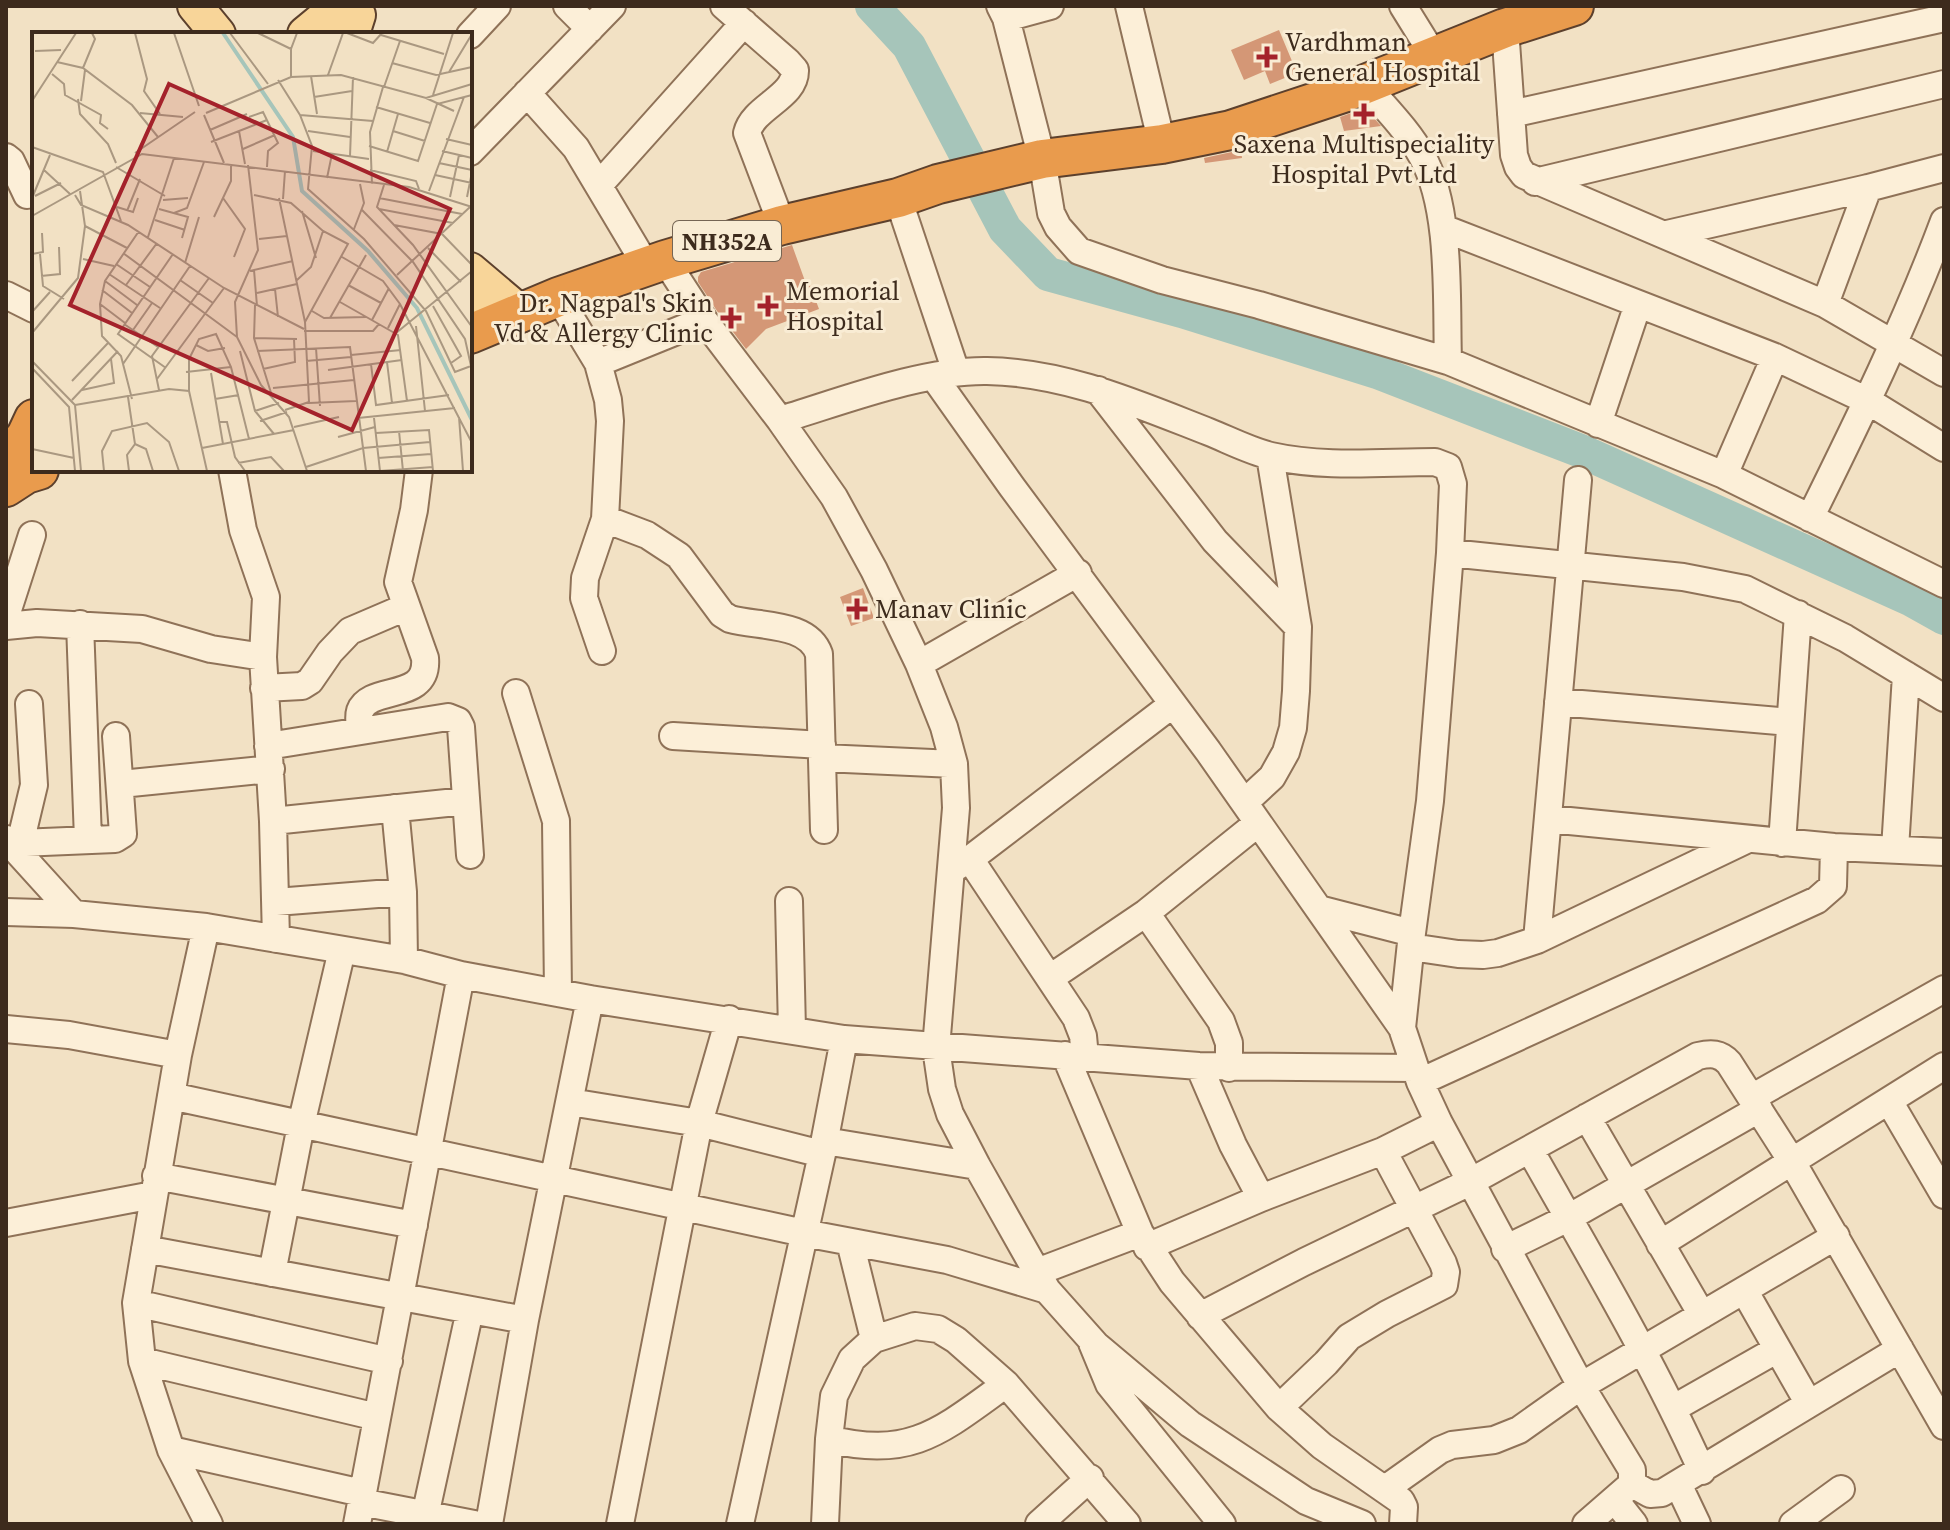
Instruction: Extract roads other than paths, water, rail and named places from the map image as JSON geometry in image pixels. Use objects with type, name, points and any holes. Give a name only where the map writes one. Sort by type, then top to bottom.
[{"type":"highway","name":"NH352A","points":[[489,318],[782,225],[898,198],[938,184],[1031,162],[1162,144],[1231,130],[1365,84],[1505,28],[1574,6]]},
{"type":"highway","points":[[6,461],[32,423]]},
{"type":"highway","points":[[6,487],[32,472]]},
{"type":"main road","points":[[195,6],[216,32]]},
{"type":"main road","points":[[311,32],[351,19]]},
{"type":"main road","points":[[472,275],[489,318]]},
{"type":"street","points":[[472,33],[497,6]]},
{"type":"street","points":[[567,6],[590,29]]},
{"type":"street","points":[[472,150],[612,6]]},
{"type":"street","points":[[724,6],[795,70],[793,82],[752,120],[747,133],[782,225]]},
{"type":"street","points":[[1050,6],[1003,12],[1031,162],[1058,227],[1079,251],[1162,280],[1448,361],[1724,475],[1944,584]]},
{"type":"street","points":[[1129,6],[1162,144]]},
{"type":"street","points":[[1403,6],[1434,56]]},
{"type":"street","points":[[1511,114],[1944,18]]},
{"type":"street","points":[[599,185],[744,23]]},
{"type":"street","points":[[1505,28],[1514,155],[1524,175],[1825,304],[1944,373]]},
{"type":"street","points":[[1365,84],[1422,154],[1435,184],[1443,228],[1448,361]]},
{"type":"street","points":[[1535,182],[1944,84]]},
{"type":"street","points":[[527,93],[565,133],[656,264],[704,320],[834,497],[874,570],[919,664],[944,727],[954,764],[960,864],[936,1048],[942,1089],[950,1114],[977,1166],[1042,1281],[1090,1338],[1190,1424],[1306,1501],[1362,1524]]},
{"type":"street","points":[[6,157],[11,161],[22,197]]},
{"type":"street","points":[[1667,234],[1944,168]]},
{"type":"street","points":[[1825,304],[1868,188]]},
{"type":"street","points":[[898,198],[945,374],[1012,487],[1173,704],[1402,1028],[1439,1123],[1581,1386],[1632,1470],[1624,1492],[1586,1524]]},
{"type":"street","points":[[1810,518],[1894,344],[1934,282],[1944,221]]},
{"type":"street","points":[[1443,228],[1775,357],[1868,401],[1944,448]]},
{"type":"street","points":[[6,295],[32,308]]},
{"type":"street","points":[[558,297],[598,363],[608,400],[610,421],[605,519],[585,578],[584,598],[602,651]]},
{"type":"street","points":[[1598,424],[1638,304]]},
{"type":"street","points":[[598,363],[704,320]]},
{"type":"street","points":[[1724,475],[1775,357]]},
{"type":"street","points":[[780,420],[945,374],[986,371],[1038,375],[1098,390],[1270,456],[1314,461],[1444,465],[1450,472],[1453,484],[1450,553],[1430,801],[1402,1028]]},
{"type":"street","points":[[1098,390],[1215,541],[1298,627]]},
{"type":"street","points":[[1050,978],[1146,913],[1251,813],[1286,752],[1293,728],[1298,627],[1270,456]]},
{"type":"street","points":[[232,472],[243,530],[266,597],[263,657],[273,821],[276,939]]},
{"type":"street","points":[[360,731],[359,715],[367,702],[405,689],[423,676],[425,658],[400,592],[399,572],[414,510],[419,472]]},
{"type":"street","points":[[1537,940],[1578,480]]},
{"type":"street","points":[[605,519],[647,535],[679,556],[722,614],[730,619],[797,632],[811,638],[819,654],[824,830]]},
{"type":"street","points":[[6,616],[32,535]]},
{"type":"street","points":[[1450,553],[1713,581],[1745,589],[1798,614],[1944,698]]},
{"type":"street","points":[[919,664],[1078,573]]},
{"type":"street","points":[[264,688],[302,686],[310,681],[330,652],[350,631],[406,607]]},
{"type":"street","points":[[1782,843],[1798,614]]},
{"type":"street","points":[[6,626],[37,623],[142,629],[211,649],[263,657]]},
{"type":"street","points":[[80,624],[88,839]]},
{"type":"street","points":[[1895,849],[1906,675]]},
{"type":"street","points":[[516,693],[556,821],[558,993]]},
{"type":"street","points":[[1558,702],[1790,722]]},
{"type":"street","points":[[15,845],[32,798],[35,769],[29,704]]},
{"type":"street","points":[[960,864],[1173,704]]},
{"type":"street","points":[[121,784],[269,757],[360,731],[454,718],[461,727],[470,855]]},
{"type":"street","points":[[15,845],[115,839],[123,834],[116,736]]},
{"type":"street","points":[[673,736],[954,764]]},
{"type":"street","points":[[273,821],[466,801]]},
{"type":"street","points":[[395,808],[403,892],[404,960]]},
{"type":"street","points":[[1549,819],[1746,840],[1944,852]]},
{"type":"street","points":[[1319,909],[1412,940],[1483,955],[1537,940],[1746,840]]},
{"type":"street","points":[[15,845],[74,914]]},
{"type":"street","points":[[6,912],[74,914],[206,927],[404,960],[461,975],[590,999],[844,1039],[1229,1068],[1418,1075],[1817,900],[1833,886],[1834,847]]},
{"type":"street","points":[[960,864],[1050,978],[1080,1026],[1075,1056],[1143,1240],[1200,1316],[1279,1408],[1322,1446],[1385,1489],[1404,1507],[1403,1524]]},
{"type":"street","points":[[276,902],[403,892]]},
{"type":"street","points":[[789,901],[792,1030]]},
{"type":"street","points":[[1146,913],[1221,1021],[1229,1043],[1229,1068]]},
{"type":"street","points":[[206,927],[178,1055],[136,1303],[142,1361],[171,1450],[209,1524]]},
{"type":"street","points":[[272,1273],[301,1125],[342,950]]},
{"type":"street","points":[[360,1507],[461,975]]},
{"type":"street","points":[[1505,1249],[1625,1185],[1944,989]]},
{"type":"street","points":[[489,1524],[552,1179],[590,999]]},
{"type":"street","points":[[620,1524],[699,1123],[729,1019]]},
{"type":"street","points":[[6,1029],[69,1035],[178,1055]]},
{"type":"street","points":[[740,1524],[824,1147],[844,1039]]},
{"type":"street","points":[[1200,1316],[1304,1262],[1414,1211],[1698,1056],[1707,1054],[1723,1057],[1756,1103],[1944,1426]]},
{"type":"street","points":[[1199,1066],[1233,1145],[1261,1198]]},
{"type":"street","points":[[1660,1244],[1944,1066]]},
{"type":"street","points":[[171,1096],[804,1233],[1042,1281],[1383,1151],[1439,1123]]},
{"type":"street","points":[[1889,1101],[1944,1195]]},
{"type":"street","points":[[570,1102],[824,1147],[977,1166]]},
{"type":"street","points":[[1587,1117],[1702,1315]]},
{"type":"street","points":[[1530,1150],[1643,1349],[1702,1471]]},
{"type":"street","points":[[1279,1408],[1349,1337],[1444,1285],[1446,1272],[1443,1263],[1383,1151]]},
{"type":"street","points":[[6,1223],[154,1186],[287,1202],[414,1225]]},
{"type":"street","points":[[1385,1489],[1440,1450],[1452,1445],[1494,1440],[1519,1430],[1581,1386],[1836,1236]]},
{"type":"street","points":[[850,1242],[874,1339]]},
{"type":"street","points":[[145,1249],[525,1320]]},
{"type":"street","points":[[1744,1290],[1809,1404]]},
{"type":"street","points":[[136,1303],[389,1361]]},
{"type":"street","points":[[425,1516],[470,1310]]},
{"type":"street","points":[[825,1524],[834,1396],[852,1359],[874,1339],[915,1326],[938,1329],[956,1340],[1006,1384],[1127,1524]]},
{"type":"street","points":[[1090,1338],[1109,1384],[1222,1524]]},
{"type":"street","points":[[1624,1492],[1656,1494],[1678,1484],[1900,1349]]},
{"type":"street","points":[[1674,1408],[1776,1350]]},
{"type":"street","points":[[142,1361],[377,1417]]},
{"type":"street","points":[[829,1439],[858,1446],[890,1447],[917,1441],[949,1425],[1006,1384]]},
{"type":"street","points":[[171,1450],[360,1507],[474,1524]]},
{"type":"street","points":[[1039,1524],[1090,1478]]},
{"type":"street","points":[[1678,1484],[1697,1524]]},
{"type":"street","points":[[1793,1524],[1841,1489]]},
{"type":"street","points":[[1624,1492],[1634,1524]]},
{"type":"waterway","points":[[872,6],[909,46],[1005,229],[1048,274],[1182,311],[1377,372],[1581,451],[1910,599],[1944,618]]},
{"type":"place","name":"Vardhman General Hospital","points":[[1267,57]]},
{"type":"place","name":"Saxena Multispeciality Hospital Pvt Ltd","points":[[1364,114]]},
{"type":"place","name":"Memorial Hospital","points":[[768,306]]},
{"type":"place","name":"Dr. Nagpal's Skin Vd & Allergy Clinic","points":[[731,318]]},
{"type":"place","name":"Manav Clinic","points":[[857,609]]}]
